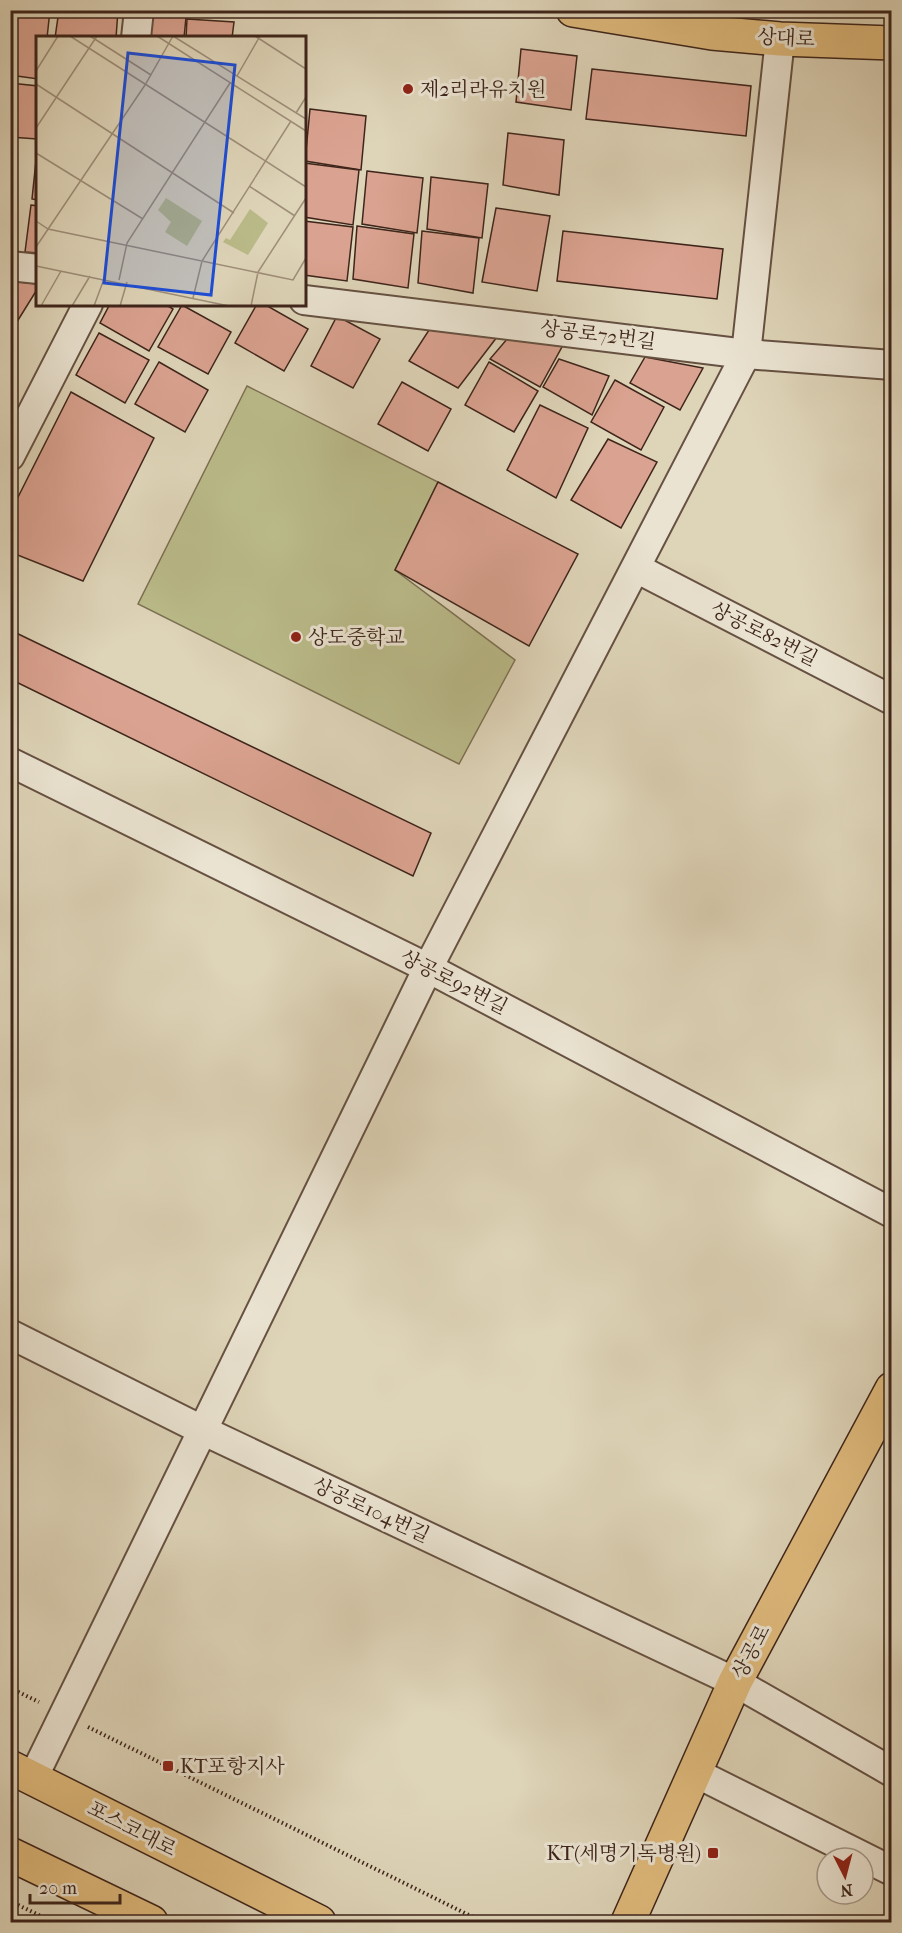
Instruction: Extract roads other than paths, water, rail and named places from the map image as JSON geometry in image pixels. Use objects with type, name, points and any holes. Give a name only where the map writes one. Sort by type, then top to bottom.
[{"type":"main road","name":"상대로","points":[[573,10],[714,22],[780,39],[891,43]]},
{"type":"main road","name":"상공로","points":[[628,1923],[735,1682],[891,1389]]},
{"type":"main road","name":"포스코대로","points":[[22,1773],[319,1923]]},
{"type":"main road","points":[[10,1854],[151,1923]]},
{"type":"street","points":[[136,36],[140,10]]},
{"type":"street","points":[[22,1773],[64,1714],[428,968],[746,354],[780,39]]},
{"type":"street","points":[[10,266],[36,269]]},
{"type":"street","name":"상공로72번길","points":[[306,300],[746,354],[891,365]]},
{"type":"street","points":[[10,456],[87,306]]},
{"type":"street","name":"상공로82번길","points":[[636,568],[891,700]]},
{"type":"street","name":"상공로92번길","points":[[10,762],[428,968],[891,1214]]},
{"type":"street","name":"상공로104번길","points":[[10,1334],[204,1431],[735,1682],[891,1772]]},
{"type":"street","points":[[694,1772],[891,1871]]},
{"type":"place","name":"제2리라유치원","points":[[408,89]]},
{"type":"place","name":"상도중학교","points":[[296,637]]},
{"type":"place","name":"KT포항지사","points":[[168,1766]]},
{"type":"place","name":"KT(세명기독병원)","points":[[713,1853]]}]
